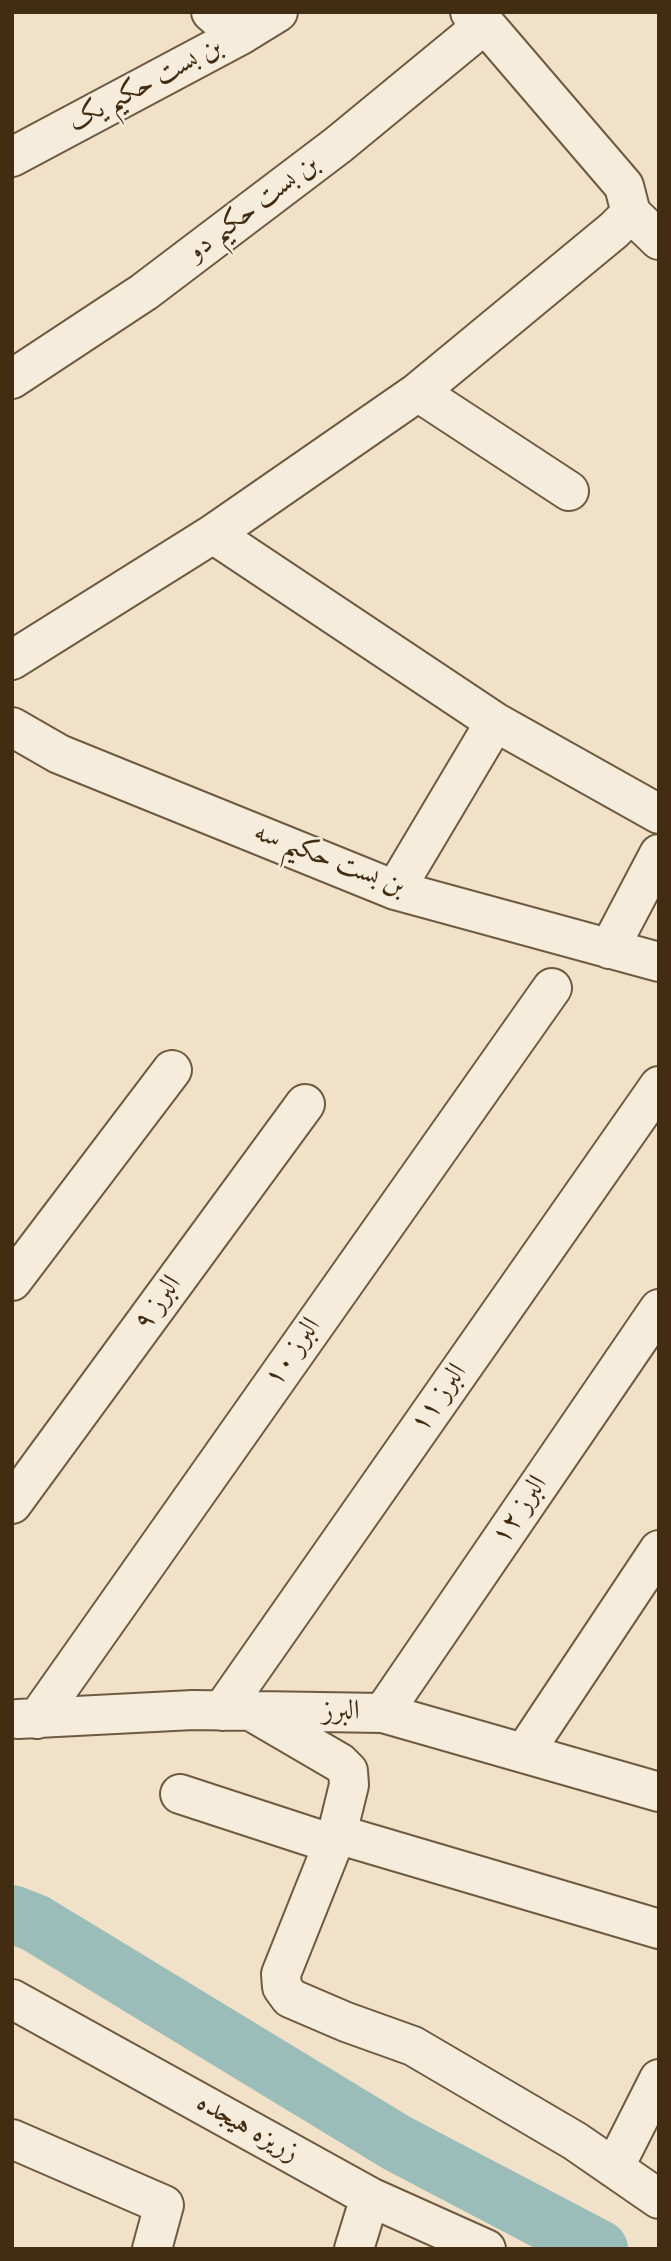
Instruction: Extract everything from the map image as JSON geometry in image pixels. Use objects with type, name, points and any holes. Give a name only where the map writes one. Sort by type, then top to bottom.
[{"type":"street","name":"بن بست حکیم یک","points":[[15,152],[225,24],[278,12]]},
{"type":"street","points":[[478,18],[624,186],[631,213],[659,240]]},
{"type":"street","name":"بن بست حکیم دو","points":[[12,379],[144,292],[338,145],[478,18]]},
{"type":"street","points":[[12,660],[213,534],[418,392],[631,213]]},
{"type":"street","points":[[418,392],[569,491]]},
{"type":"street","points":[[213,534],[495,722],[659,814]]},
{"type":"street","points":[[396,890],[495,722]]},
{"type":"street","name":"بن بست حکیم سه","points":[[12,727],[59,754],[396,890],[659,962]]},
{"type":"street","points":[[609,949],[659,854]]},
{"type":"street","name":"البرز ۱۰","points":[[24,1719],[552,988]]},
{"type":"street","points":[[14,1276],[172,1070]]},
{"type":"street","name":"البرز ۱۱","points":[[237,1711],[659,1086]]},
{"type":"street","name":"البرز ۹","points":[[12,1504],[305,1104]]},
{"type":"street","name":"البرز ۱۲","points":[[383,1713],[659,1310]]},
{"type":"street","points":[[524,1753],[659,1550]]},
{"type":"street","name":"البرز","points":[[24,1719],[193,1710],[383,1713],[659,1792]]},
{"type":"street","points":[[237,1711],[340,1763],[348,1771],[349,1785],[335,1839],[281,1974],[282,1987],[290,1998],[413,2046],[575,2141],[659,2199]]},
{"type":"street","points":[[180,1794],[659,1929]]},
{"type":"street","name":"زریزه هیجده","points":[[12,1999],[370,2197],[486,2249]]},
{"type":"street","points":[[614,2168],[659,2079]]},
{"type":"street","points":[[12,2139],[164,2206],[152,2249]]},
{"type":"street","points":[[354,2249],[370,2197]]},
{"type":"waterway","points":[[12,1914],[35,1923],[397,2143],[599,2249]]}]
